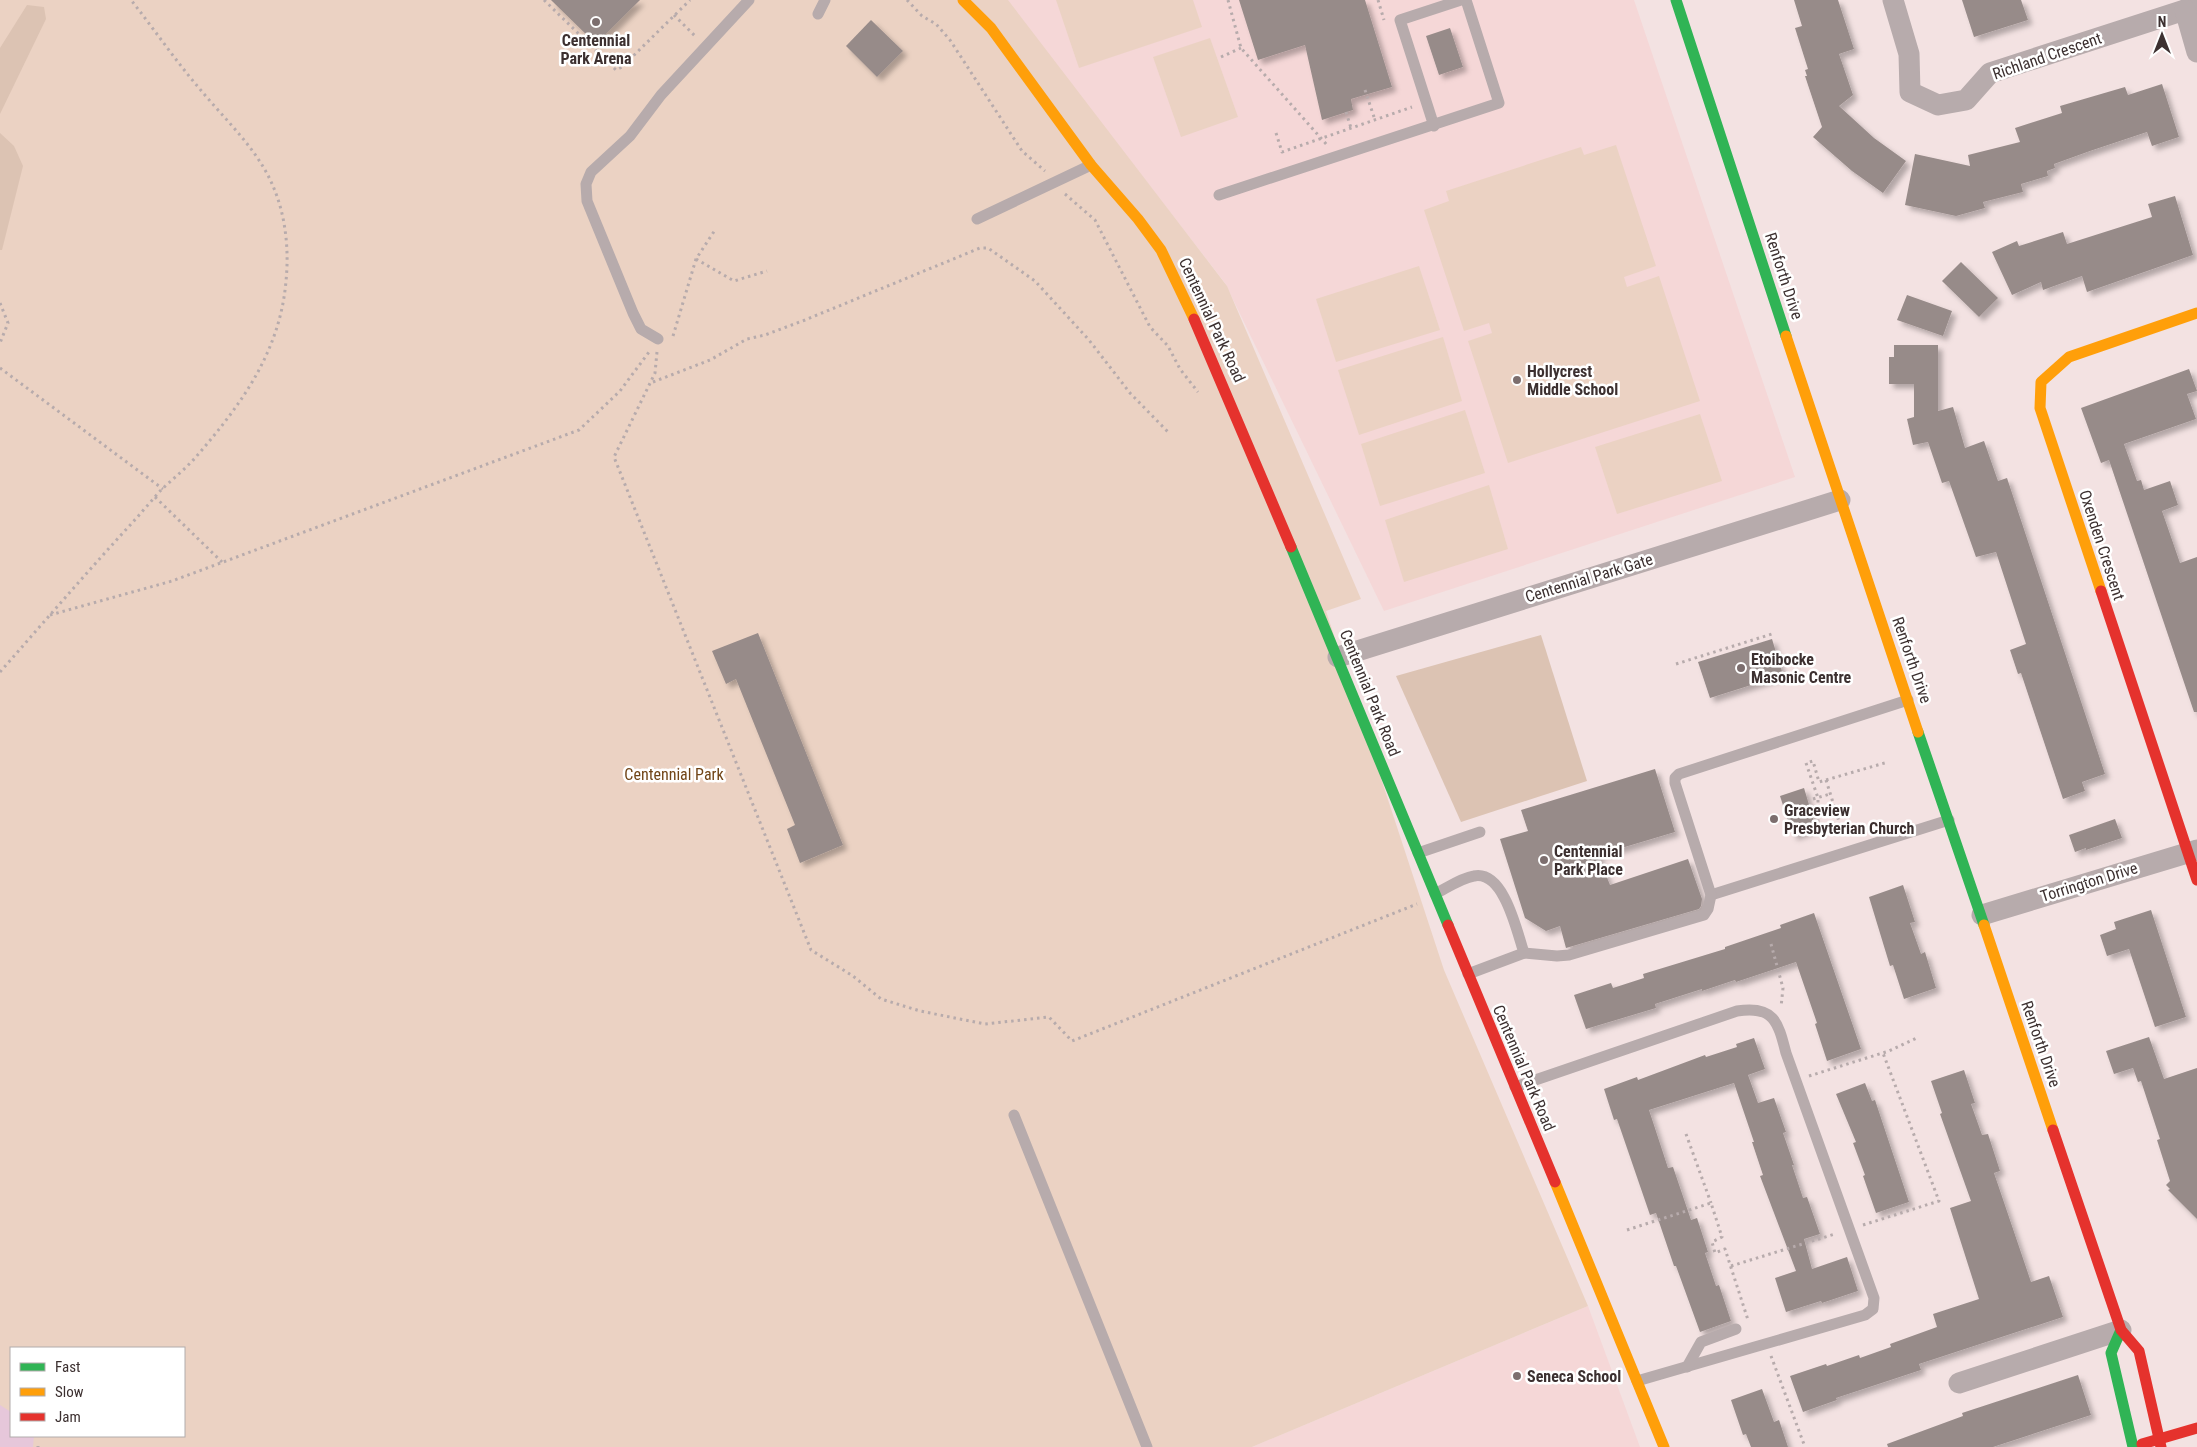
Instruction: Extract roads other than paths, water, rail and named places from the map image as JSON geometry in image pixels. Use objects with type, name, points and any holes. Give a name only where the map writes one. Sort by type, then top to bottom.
[{"type":"street","name":"Centennial Park Road","points":[[963,0],[991,28],[1091,165],[1138,219],[1161,250],[1182,290],[1338,657],[1664,1447]]},
{"type":"street","name":"Renforth Drive","points":[[1676,0],[1840,500],[1982,914],[2004,986],[2121,1330],[2139,1351],[2160,1443]]},
{"type":"street","name":"Richland Crescent","points":[[1893,0],[1910,54],[1910,92],[1938,105],[1966,100],[1990,73],[2191,8]]},
{"type":"street","points":[[2191,8],[2197,52]]},
{"type":"street","name":"Oxenden Crescent","points":[[2197,312],[2069,357],[2041,382],[2040,408],[2192,851],[2197,880]]},
{"type":"street","name":"Centennial Park Gate","points":[[1338,657],[1840,500]]},
{"type":"street","name":"Torrington Drive","points":[[1982,914],[2192,851]]},
{"type":"street","points":[[1959,1383],[2121,1330]]},
{"type":"street","points":[[2121,1330],[2112,1353],[2132,1447],[2160,1443],[2197,1428]]},
{"type":"lane","points":[[658,339],[641,329],[633,313],[587,201],[586,184],[591,172],[630,136],[661,95],[749,0]]},
{"type":"lane","points":[[818,14],[825,0]]},
{"type":"lane","points":[[1434,126],[1400,20],[1461,0]]},
{"type":"lane","points":[[1219,194],[1434,126],[1499,103],[1466,0]]},
{"type":"lane","points":[[977,219],[1091,165]]},
{"type":"lane","points":[[1468,974],[1524,953],[1557,956],[1569,955],[1704,915],[1708,909],[1711,895],[1675,778],[1679,774],[1908,700]]},
{"type":"lane","points":[[1711,895],[1949,820]]},
{"type":"lane","points":[[1418,853],[1480,832]]},
{"type":"lane","points":[[1435,894],[1475,876],[1486,877],[1499,887],[1509,908],[1524,953]]},
{"type":"lane","points":[[1515,1087],[1737,1011],[1763,1010],[1774,1018],[1780,1029],[1796,1080],[1874,1298],[1873,1309],[1865,1315],[1637,1381]]},
{"type":"lane","points":[[1014,1115],[1147,1447]]},
{"type":"lane","points":[[1688,1367],[1701,1342],[1736,1329]]},
{"type":"place","name":"Centennial Park Arena","points":[[596,22]]},
{"type":"place","name":"Hollycrest Middle School","points":[[1517,380]]},
{"type":"place","name":"Etoibocke Masonic Centre","points":[[1741,668]]},
{"type":"place","name":"Graceview Presbyterian Church","points":[[1774,819]]},
{"type":"place","name":"Centennial Park Place","points":[[1544,860]]},
{"type":"place","name":"Seneca School","points":[[1517,1376]]},
{"type":"park label","name":"Centennial Park","points":[[674,774]]}]
